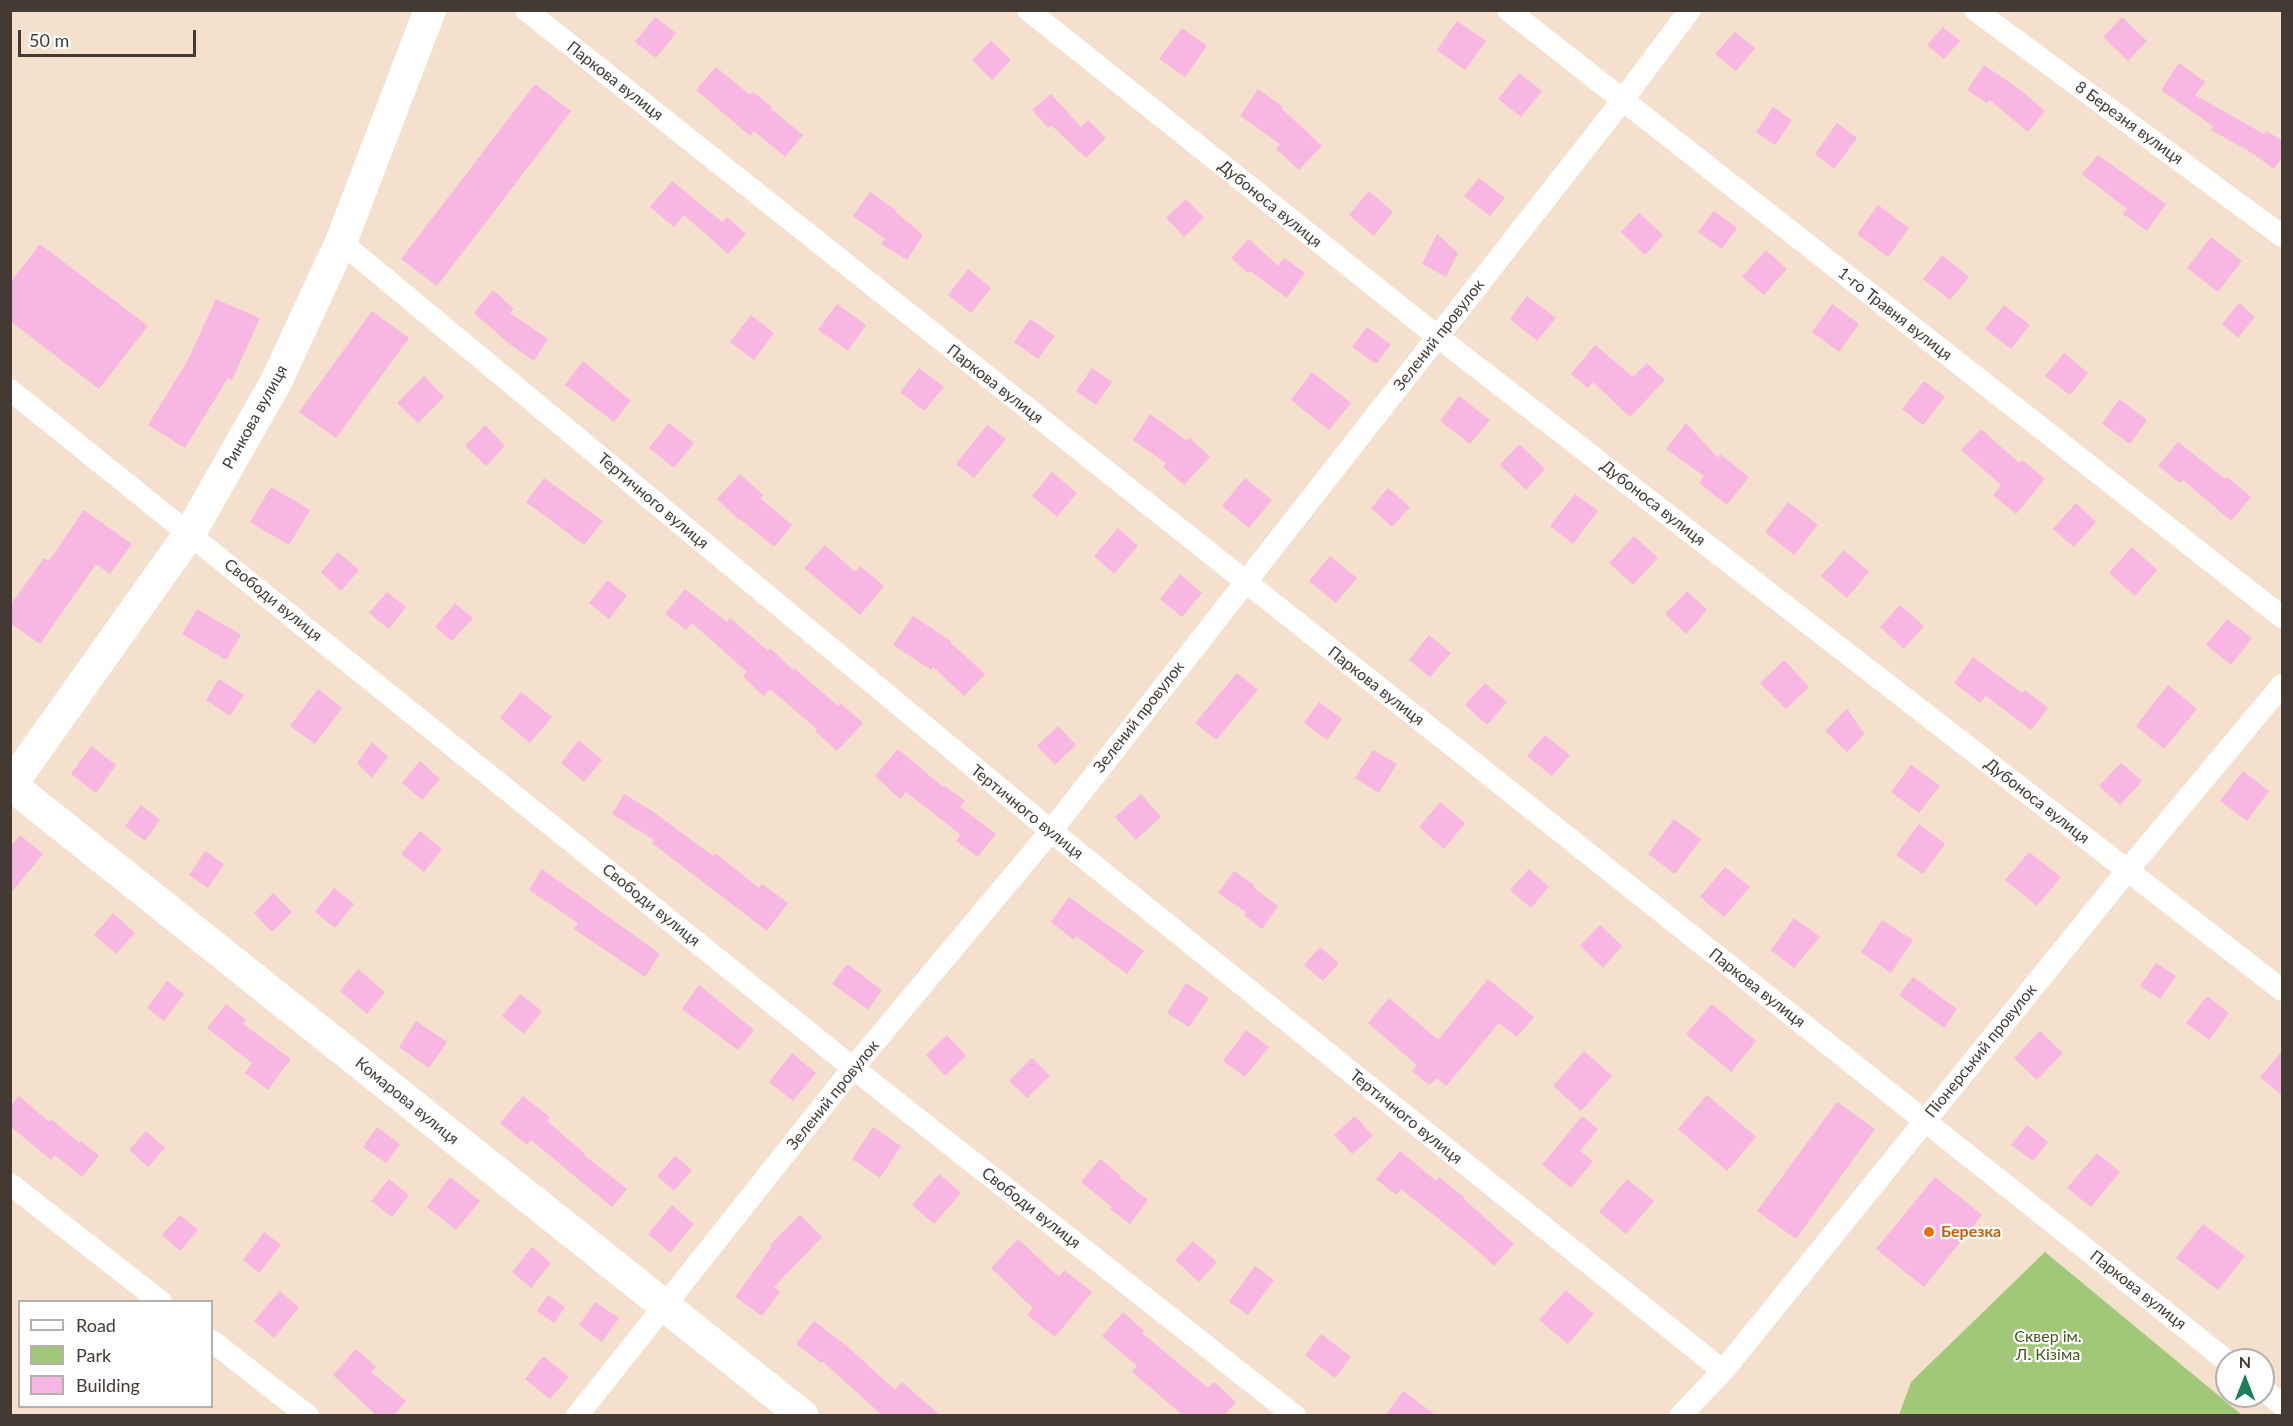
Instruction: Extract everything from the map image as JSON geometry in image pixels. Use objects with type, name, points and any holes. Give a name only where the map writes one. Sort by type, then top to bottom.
[{"type":"main road","name":"Ринкова вулиця","points":[[11,785],[190,533],[276,382],[341,242],[430,10]]},
{"type":"main road","name":"Комарова вулиця","points":[[11,785],[803,1416]]},
{"type":"street","name":"Паркова вулиця","points":[[525,10],[2215,1351]]},
{"type":"street","name":"Дубоноса вулиця","points":[[1028,10],[1438,337],[2283,990]]},
{"type":"street","name":"1-го Травня вулиця","points":[[1508,10],[2283,617]]},
{"type":"street","name":"Зелений провулок","points":[[577,1416],[853,1068],[1051,831],[1622,101],[1690,10]]},
{"type":"street","name":"8 Березня вулиця","points":[[1975,10],[2283,236]]},
{"type":"street","name":"Тертичного вулиця","points":[[341,242],[1051,831],[1723,1371]]},
{"type":"street","name":"Свободи вулиця","points":[[10,390],[853,1068],[1295,1416]]},
{"type":"street","name":"Піонерський провулок","points":[[1680,1416],[1723,1371],[2127,871],[2283,685]]},
{"type":"street","points":[[10,1184],[158,1300]]},
{"type":"street","points":[[213,1342],[308,1416]]},
{"type":"green space","name":"Сквер ім. Л. Кізіма","points":[[2045,1252],[2215,1393],[2215,1408],[2234,1408],[2242,1415],[1899,1415],[1911,1382]]},
{"type":"building","points":[[655,17],[676,33],[656,58],[635,42]]},
{"type":"building","points":[[2122,17],[2147,41],[2128,61],[2103,37]]},
{"type":"building","points":[[1457,21],[1486,41],[1465,70],[1437,50]]},
{"type":"building","points":[[1943,27],[1960,41],[1944,59],[1927,45]]},
{"type":"building","points":[[1182,28],[1207,46],[1185,77],[1159,59]]},
{"type":"building","points":[[1735,32],[1755,48],[1736,71],[1715,54]]},
{"type":"building","points":[[991,41],[1011,60],[992,80],[972,60]]},
{"type":"building","points":[[2179,63],[2205,82],[2195,95],[2264,134],[2266,131],[2283,141],[2283,156],[2274,169],[2252,153],[2211,130],[2213,126],[2161,90]]},
{"type":"building","points":[[1984,65],[2019,89],[2045,111],[2028,132],[1990,100],[1987,103],[1967,90]]},
{"type":"building","points":[[716,67],[750,95],[753,92],[803,135],[785,157],[754,131],[750,136],[696,90]]},
{"type":"building","points":[[1519,73],[1542,91],[1521,117],[1498,99]]},
{"type":"building","points":[[535,84],[571,111],[437,286],[401,259]]},
{"type":"building","points":[[1258,89],[1282,106],[1281,108],[1322,146],[1299,170],[1276,149],[1280,144],[1240,116]]},
{"type":"building","points":[[1051,94],[1081,127],[1088,120],[1106,138],[1086,158],[1051,125],[1048,128],[1032,110]]},
{"type":"building","points":[[1773,107],[1792,120],[1775,145],[1756,132]]},
{"type":"building","points":[[1837,123],[1857,138],[1834,169],[1815,154]]},
{"type":"building","points":[[2098,155],[2166,204],[2147,231],[2123,214],[2127,209],[2082,174]]},
{"type":"building","points":[[1479,178],[1505,198],[1490,216],[1464,196]]},
{"type":"building","points":[[672,181],[722,222],[727,217],[746,234],[728,254],[684,215],[674,227],[650,207]]},
{"type":"building","points":[[1369,191],[1393,212],[1374,236],[1349,215]]},
{"type":"building","points":[[870,192],[897,211],[923,235],[907,260],[881,244],[885,239],[853,216]]},
{"type":"building","points":[[1186,199],[1204,218],[1184,237],[1166,218]]},
{"type":"building","points":[[1878,205],[1909,228],[1888,257],[1857,234]]},
{"type":"building","points":[[1714,211],[1737,228],[1722,249],[1698,232]]},
{"type":"building","points":[[1639,213],[1663,235],[1645,255],[1621,232]]},
{"type":"building","points":[[1437,234],[1458,253],[1446,277],[1422,264]]},
{"type":"building","points":[[2211,237],[2242,261],[2218,292],[2187,268]]},
{"type":"building","points":[[1249,239],[1278,266],[1284,258],[1305,273],[1287,298],[1250,271],[1248,273],[1231,258]]},
{"type":"building","points":[[40,244],[148,326],[99,389],[10,321],[10,283]]},
{"type":"building","points":[[1766,250],[1787,269],[1764,295],[1742,277]]},
{"type":"building","points":[[1942,255],[1969,277],[1950,300],[1923,279]]},
{"type":"building","points":[[968,269],[991,288],[971,313],[948,295]]},
{"type":"building","points":[[493,290],[514,309],[510,313],[548,339],[534,361],[508,343],[474,313]]},
{"type":"building","points":[[1527,296],[1556,318],[1537,341],[1510,319]]},
{"type":"building","points":[[216,299],[260,318],[232,380],[228,378],[185,448],[148,425],[188,360]]},
{"type":"building","points":[[2239,303],[2255,317],[2238,338],[2222,324]]},
{"type":"building","points":[[837,304],[866,325],[848,351],[818,330]]},
{"type":"building","points":[[1832,304],[1859,324],[1839,352],[1812,332]]},
{"type":"building","points":[[2004,305],[2030,325],[2011,349],[1985,329]]},
{"type":"building","points":[[372,311],[409,338],[336,438],[299,412]]},
{"type":"building","points":[[751,315],[774,333],[754,360],[730,342]]},
{"type":"building","points":[[1030,319],[1055,336],[1038,359],[1014,342]]},
{"type":"building","points":[[1367,327],[1391,345],[1376,364],[1352,347]]},
{"type":"building","points":[[1595,345],[1633,377],[1647,363],[1665,380],[1630,417],[1593,382],[1588,388],[1571,374]]},
{"type":"building","points":[[2064,353],[2088,373],[2070,395],[2045,376]]},
{"type":"building","points":[[583,361],[631,401],[614,422],[565,385]]},
{"type":"building","points":[[919,368],[944,387],[924,411],[900,392]]},
{"type":"building","points":[[1092,368],[1112,382],[1096,405],[1076,391]]},
{"type":"building","points":[[1312,372],[1351,403],[1329,430],[1291,400]]},
{"type":"building","points":[[424,376],[444,397],[418,423],[397,403]]},
{"type":"building","points":[[1924,381],[1945,397],[1923,425],[1902,409]]},
{"type":"building","points":[[1459,396],[1490,420],[1470,444],[1440,421]]},
{"type":"building","points":[[2119,399],[2147,420],[2130,444],[2102,424]]},
{"type":"building","points":[[1150,414],[1187,441],[1190,438],[1210,457],[1184,485],[1163,467],[1166,463],[1133,440]]},
{"type":"building","points":[[669,423],[694,443],[674,468],[649,448]]},
{"type":"building","points":[[1686,423],[1718,458],[1720,454],[1749,477],[1727,505],[1699,483],[1704,476],[1666,449]]},
{"type":"building","points":[[485,425],[505,446],[486,466],[465,446]]},
{"type":"building","points":[[987,425],[1006,439],[974,478],[956,464]]},
{"type":"building","points":[[1981,429],[2019,463],[2022,460],[2045,479],[2016,514],[1993,495],[2001,485],[1961,450]]},
{"type":"building","points":[[2178,442],[2251,497],[2231,521],[2183,480],[2180,483],[2158,466]]},
{"type":"building","points":[[1519,444],[1545,469],[1526,490],[1500,465]]},
{"type":"building","points":[[1052,472],[1077,493],[1057,517],[1032,496]]},
{"type":"building","points":[[740,474],[763,495],[760,498],[792,525],[774,547],[739,520],[717,499]]},
{"type":"building","points":[[544,478],[603,521],[584,545],[526,502]]},
{"type":"building","points":[[1245,478],[1272,500],[1249,528],[1222,506]]},
{"type":"building","points":[[271,487],[310,510],[289,545],[250,522]]},
{"type":"building","points":[[1388,488],[1410,507],[1392,527],[1371,508]]},
{"type":"building","points":[[1575,494],[1598,511],[1573,544],[1550,526]]},
{"type":"building","points":[[1788,502],[1818,525],[1794,555],[1765,532]]},
{"type":"building","points":[[2076,503],[2096,522],[2074,547],[2053,529]]},
{"type":"building","points":[[84,510],[132,544],[110,574],[96,564],[40,644],[10,623],[10,606],[44,558],[49,561]]},
{"type":"building","points":[[1118,528],[1138,546],[1114,574],[1094,556]]},
{"type":"building","points":[[1634,536],[1658,558],[1633,585],[1609,563]]},
{"type":"building","points":[[825,545],[855,572],[860,566],[884,586],[860,615],[804,568]]},
{"type":"building","points":[[2132,547],[2157,570],[2135,596],[2109,573]]},
{"type":"building","points":[[1844,550],[1869,572],[1847,598],[1821,576]]},
{"type":"building","points":[[338,552],[359,570],[341,591],[321,572]]},
{"type":"building","points":[[1330,556],[1357,578],[1336,603],[1309,581]]},
{"type":"building","points":[[1180,574],[1202,593],[1182,617],[1160,599]]},
{"type":"building","points":[[608,580],[627,596],[609,619],[589,603]]},
{"type":"building","points":[[685,589],[727,622],[730,618],[768,651],[770,648],[793,670],[794,668],[838,706],[840,703],[863,723],[837,751],[815,731],[817,729],[770,689],[763,696],[743,676],[747,672],[692,623],[686,630],[665,614]]},
{"type":"building","points":[[1687,591],[1707,610],[1686,634],[1665,614]]},
{"type":"building","points":[[387,592],[406,607],[389,629],[369,613]]},
{"type":"building","points":[[455,603],[473,618],[452,641],[435,627]]},
{"type":"building","points":[[1900,605],[1924,626],[1904,649],[1880,627]]},
{"type":"building","points":[[197,609],[241,635],[226,660],[182,634]]},
{"type":"building","points":[[913,616],[951,641],[985,674],[964,696],[933,667],[931,670],[893,645]]},
{"type":"building","points":[[2227,619],[2252,638],[2231,665],[2206,645]]},
{"type":"building","points":[[1429,635],[1451,653],[1430,677],[1409,660]]},
{"type":"building","points":[[1973,657],[2022,693],[2025,690],[2048,708],[2031,730],[1986,696],[1980,703],[1954,683]]},
{"type":"building","points":[[1784,660],[1809,687],[1786,709],[1760,683]]},
{"type":"building","points":[[1237,673],[1258,690],[1216,740],[1195,723]]},
{"type":"building","points":[[219,679],[244,695],[230,716],[206,700]]},
{"type":"building","points":[[1485,683],[1507,702],[1487,725],[1465,705]]},
{"type":"building","points":[[2168,685],[2197,709],[2164,749],[2136,726]]},
{"type":"building","points":[[318,689],[342,708],[315,744],[290,726]]},
{"type":"building","points":[[521,692],[552,717],[530,743],[500,718]]},
{"type":"building","points":[[1319,702],[1342,719],[1327,740],[1304,723]]},
{"type":"building","points":[[1847,708],[1864,734],[1847,752],[1825,731]]},
{"type":"building","points":[[1058,726],[1076,745],[1055,765],[1037,746]]},
{"type":"building","points":[[1545,735],[1570,755],[1552,776],[1527,756]]},
{"type":"building","points":[[579,740],[602,760],[584,782],[561,763]]},
{"type":"building","points":[[372,742],[388,757],[372,778],[357,763]]},
{"type":"building","points":[[91,746],[116,765],[96,793],[71,774]]},
{"type":"building","points":[[898,749],[944,788],[945,786],[965,801],[960,807],[996,834],[978,857],[956,841],[961,835],[906,792],[900,799],[875,776]]},
{"type":"building","points":[[1373,750],[1397,764],[1379,793],[1355,778]]},
{"type":"building","points":[[420,761],[440,779],[422,800],[402,783]]},
{"type":"building","points":[[2121,763],[2142,781],[2120,805],[2099,786]]},
{"type":"building","points":[[1911,765],[1940,786],[1919,813],[1891,792]]},
{"type":"building","points":[[2243,771],[2269,791],[2247,821],[2220,801]]},
{"type":"building","points":[[624,794],[652,811],[713,856],[715,853],[759,888],[762,884],[788,903],[767,931],[652,843],[654,840],[612,814]]},
{"type":"building","points":[[1141,794],[1161,817],[1136,840],[1115,817]]},
{"type":"building","points":[[1440,802],[1465,823],[1444,849],[1419,827]]},
{"type":"building","points":[[141,805],[160,820],[145,841],[125,826]]},
{"type":"building","points":[[1674,819],[1701,839],[1675,874],[1648,854]]},
{"type":"building","points":[[1919,824],[1945,844],[1923,874],[1896,855]]},
{"type":"building","points":[[420,831],[442,849],[424,872],[401,854]]},
{"type":"building","points":[[20,835],[43,854],[10,894],[10,847]]},
{"type":"building","points":[[205,851],[224,864],[208,888],[189,875]]},
{"type":"building","points":[[2029,852],[2061,877],[2037,906],[2005,880]]},
{"type":"building","points":[[1725,867],[1750,887],[1724,917],[1700,897]]},
{"type":"building","points":[[542,869],[660,954],[645,977],[574,929],[578,923],[529,890]]},
{"type":"building","points":[[1529,869],[1549,887],[1531,908],[1510,890]]},
{"type":"building","points":[[1234,871],[1278,906],[1262,929],[1244,915],[1246,912],[1218,893]]},
{"type":"building","points":[[334,888],[354,904],[335,928],[315,912]]},
{"type":"building","points":[[273,893],[292,912],[272,932],[254,913]]},
{"type":"building","points":[[1069,897],[1144,951],[1127,974],[1076,936],[1074,940],[1051,922]]},
{"type":"building","points":[[113,913],[135,933],[116,954],[94,935]]},
{"type":"building","points":[[1794,918],[1820,937],[1794,968],[1771,950]]},
{"type":"building","points":[[1882,920],[1913,940],[1891,973],[1861,952]]},
{"type":"building","points":[[1600,925],[1622,946],[1603,968],[1580,946]]},
{"type":"building","points":[[1320,947],[1339,963],[1323,981],[1304,965]]},
{"type":"building","points":[[2156,963],[2176,976],[2160,999],[2140,986]]},
{"type":"building","points":[[847,964],[882,990],[868,1010],[832,984]]},
{"type":"building","points":[[358,969],[385,992],[367,1014],[340,991]]},
{"type":"building","points":[[1913,977],[1957,1009],[1944,1028],[1899,995]]},
{"type":"building","points":[[1488,979],[1534,1017],[1517,1037],[1499,1023],[1446,1086],[1437,1078],[1429,1085],[1412,1071],[1417,1065],[1368,1023],[1389,998],[1438,1040]]},
{"type":"building","points":[[167,981],[184,994],[164,1021],[147,1008]]},
{"type":"building","points":[[1186,983],[1209,998],[1189,1027],[1167,1013]]},
{"type":"building","points":[[699,985],[754,1030],[738,1050],[682,1009]]},
{"type":"building","points":[[520,994],[542,1011],[524,1034],[502,1016]]},
{"type":"building","points":[[2207,996],[2229,1013],[2209,1040],[2186,1023]]},
{"type":"building","points":[[226,1004],[246,1020],[243,1024],[291,1059],[268,1090],[245,1073],[252,1063],[207,1028]]},
{"type":"building","points":[[1712,1004],[1756,1041],[1731,1072],[1686,1034]]},
{"type":"building","points":[[416,1021],[447,1042],[429,1068],[399,1047]]},
{"type":"building","points":[[1246,1030],[1269,1047],[1245,1077],[1223,1061]]},
{"type":"building","points":[[2040,1031],[2063,1053],[2037,1080],[2014,1058]]},
{"type":"building","points":[[947,1035],[966,1056],[945,1076],[926,1055]]},
{"type":"building","points":[[2283,1050],[2283,1096],[2260,1077]]},
{"type":"building","points":[[1584,1051],[1612,1076],[1581,1111],[1553,1086]]},
{"type":"building","points":[[792,1053],[816,1073],[793,1101],[769,1082]]},
{"type":"building","points":[[1032,1058],[1050,1076],[1027,1098],[1009,1081]]},
{"type":"building","points":[[1707,1095],[1756,1137],[1727,1171],[1678,1129]]},
{"type":"building","points":[[19,1096],[49,1122],[51,1119],[79,1143],[81,1141],[99,1156],[82,1177],[55,1155],[51,1160],[10,1126],[10,1106]]},
{"type":"building","points":[[523,1096],[550,1117],[547,1121],[584,1155],[627,1189],[612,1207],[531,1140],[527,1145],[500,1123]]},
{"type":"building","points":[[1837,1102],[1875,1129],[1796,1239],[1757,1211]]},
{"type":"building","points":[[1355,1116],[1373,1136],[1352,1154],[1334,1135]]},
{"type":"building","points":[[1582,1116],[1598,1129],[1580,1151],[1593,1161],[1571,1188],[1542,1165]]},
{"type":"building","points":[[2027,1125],[2048,1142],[2033,1161],[2011,1145]]},
{"type":"building","points":[[377,1127],[400,1144],[386,1163],[363,1147]]},
{"type":"building","points":[[873,1127],[901,1146],[880,1178],[852,1159]]},
{"type":"building","points":[[146,1131],[165,1148],[148,1167],[129,1150]]},
{"type":"building","points":[[1400,1151],[1436,1181],[1439,1177],[1465,1198],[1514,1244],[1494,1266],[1401,1189],[1396,1195],[1376,1179]]},
{"type":"building","points":[[2097,1153],[2120,1172],[2091,1207],[2067,1188]]},
{"type":"building","points":[[675,1156],[692,1170],[674,1191],[657,1176]]},
{"type":"building","points":[[1100,1159],[1148,1200],[1130,1224],[1081,1182]]},
{"type":"building","points":[[939,1174],[961,1193],[934,1224],[912,1205]]},
{"type":"building","points":[[450,1177],[480,1201],[456,1230],[427,1207]]},
{"type":"building","name":"Березка","points":[[1935,1177],[1982,1215],[1924,1287],[1876,1249]]},
{"type":"building","points":[[389,1179],[409,1195],[392,1217],[371,1201]]},
{"type":"building","points":[[1627,1179],[1654,1201],[1626,1234],[1599,1212]]},
{"type":"building","points":[[672,1205],[694,1224],[670,1253],[648,1234]]},
{"type":"building","points":[[180,1215],[198,1230],[180,1251],[162,1235]]},
{"type":"building","points":[[800,1215],[822,1237],[774,1287],[780,1292],[762,1316],[735,1297],[772,1246],[770,1245]]},
{"type":"building","points":[[2203,1224],[2245,1256],[2218,1290],[2176,1258]]},
{"type":"building","points":[[264,1232],[281,1245],[259,1273],[243,1260]]},
{"type":"building","points":[[1018,1239],[1059,1277],[1064,1270],[1092,1292],[1055,1337],[1027,1315],[1033,1308],[991,1268]]},
{"type":"building","points":[[1193,1241],[1217,1262],[1199,1282],[1175,1260]]},
{"type":"building","points":[[532,1247],[551,1263],[531,1288],[512,1272]]},
{"type":"building","points":[[1255,1266],[1274,1280],[1248,1315],[1229,1302]]},
{"type":"building","points":[[1566,1290],[1594,1314],[1568,1344],[1539,1320]]},
{"type":"building","points":[[280,1291],[299,1308],[274,1338],[254,1321]]},
{"type":"building","points":[[548,1295],[565,1307],[554,1323],[537,1311]]},
{"type":"building","points":[[595,1302],[619,1318],[602,1342],[579,1325]]},
{"type":"building","points":[[1123,1312],[1144,1331],[1142,1333],[1208,1388],[1214,1382],[1236,1402],[1224,1416],[1184,1416],[1132,1372],[1137,1366],[1102,1336]]},
{"type":"building","points":[[814,1321],[848,1347],[895,1390],[902,1382],[941,1416],[883,1416],[822,1361],[821,1363],[796,1344]]},
{"type":"building","points":[[1321,1334],[1351,1357],[1335,1378],[1305,1355]]},
{"type":"building","points":[[356,1349],[376,1367],[371,1372],[406,1401],[393,1416],[377,1416],[333,1375]]},
{"type":"building","points":[[543,1356],[569,1377],[550,1399],[525,1379]]},
{"type":"building","points":[[1403,1391],[1437,1416],[1385,1416]]},
{"type":"place","name":"Березка","points":[[1929,1232]]}]
